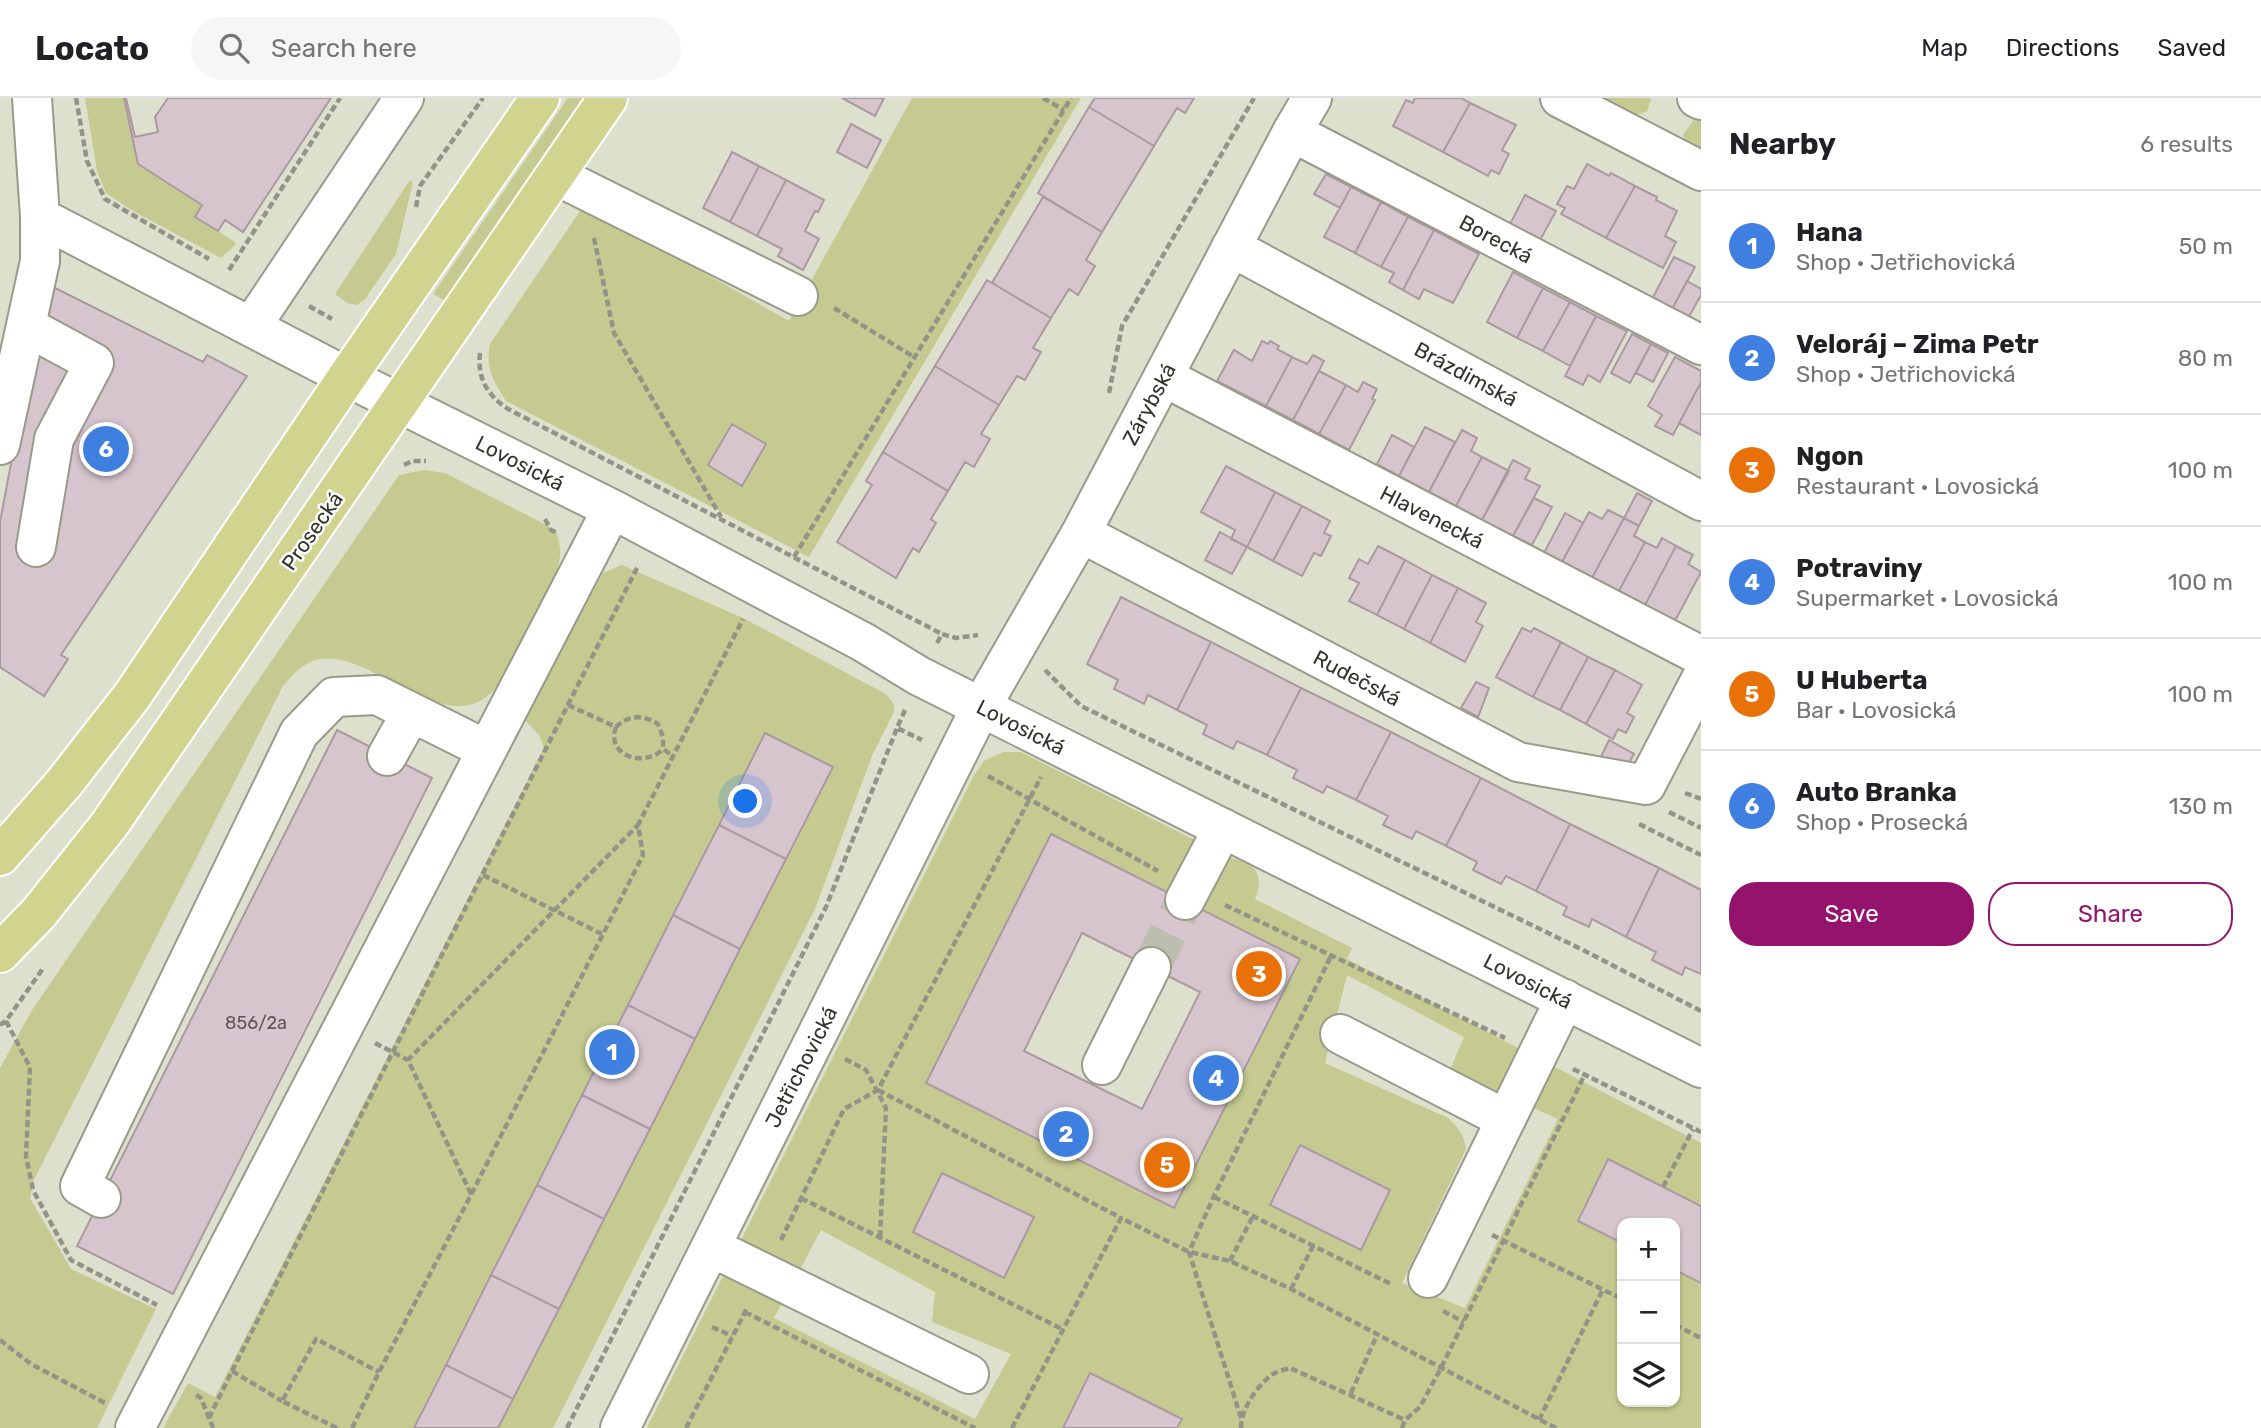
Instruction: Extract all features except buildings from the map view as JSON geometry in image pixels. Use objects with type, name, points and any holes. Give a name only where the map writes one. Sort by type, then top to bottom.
[{"type":"main road","points":[[0,856],[64,783],[132,696],[347,377],[540,98]]},
{"type":"main road","name":"Prosecká","points":[[0,953],[38,914],[109,824],[400,403],[570,182],[608,98]]},
{"type":"street","points":[[0,445],[40,261],[40,218],[32,98]]},
{"type":"street","points":[[251,327],[404,98]]},
{"type":"street","name":"Zárybská","points":[[981,706],[1081,533],[1312,98]]},
{"type":"street","points":[[1560,98],[1701,171]]},
{"type":"street","name":"Borecká","points":[[1292,132],[1701,345]]},
{"type":"street","points":[[570,182],[798,296]]},
{"type":"street","name":"Lovosická","points":[[40,218],[347,377],[612,509],[863,642],[919,676],[1701,1068]]},
{"type":"street","name":"Brázdimská","points":[[1231,247],[1701,501]]},
{"type":"street","points":[[26,326],[94,363],[54,439],[36,547]]},
{"type":"street","name":"Hlavenecká","points":[[1164,377],[1701,656]]},
{"type":"street","points":[[136,1425],[612,509]]},
{"type":"street","name":"Rudečská","points":[[1081,533],[1518,762],[1646,785],[1701,679]]},
{"type":"street","points":[[101,1198],[80,1186],[162,1047],[239,893],[299,733],[334,697],[377,695],[487,750]]},
{"type":"street","name":"Jetřichovická","points":[[620,1428],[981,706]]},
{"type":"street","points":[[387,756],[411,713]]},
{"type":"street","points":[[1185,900],[1223,828]]},
{"type":"street","points":[[1102,1065],[1151,967]]},
{"type":"street","points":[[1421,1291],[1564,999]]},
{"type":"street","points":[[1340,1034],[1505,1119]]},
{"type":"street","points":[[711,1247],[969,1374]]},
{"type":"path","points":[[76,98],[87,161],[105,200],[229,270],[277,288],[332,319]]},
{"type":"path","points":[[229,270],[340,98]]},
{"type":"path","points":[[1044,98],[1065,110]]},
{"type":"path","points":[[794,557],[1071,98]]},
{"type":"path","points":[[1107,402],[1122,326],[1254,98]]},
{"type":"path","points":[[570,182],[614,333],[722,519]]},
{"type":"path","points":[[798,296],[827,304],[914,357]]},
{"type":"path","points":[[488,392],[508,409],[942,634]]},
{"type":"path","points":[[209,1418],[638,566]]},
{"type":"path","points":[[471,1195],[408,1060],[638,825],[743,618]]},
{"type":"path","points":[[978,635],[985,630]]},
{"type":"path","points":[[568,705],[617,727]]},
{"type":"path","points":[[685,1428],[765,1273],[844,1109],[878,1090],[1081,706]]},
{"type":"path","points":[[639,716],[648,718],[658,724],[663,737],[663,749],[651,757],[630,757],[615,745],[613,735],[624,719],[639,716]]},
{"type":"path","points":[[566,1428],[826,907],[897,728]]},
{"type":"path","points":[[663,749],[673,756]]},
{"type":"path","points":[[352,1428],[643,855],[638,825]]},
{"type":"path","points":[[483,875],[602,934]]},
{"type":"path","points":[[1231,908],[1585,1074],[1701,1132]]},
{"type":"path","points":[[1241,1428],[1241,1418],[1189,1252],[1331,956]]},
{"type":"path","points":[[1402,1428],[1405,1420],[1420,1407],[1441,1368],[1585,1074]]},
{"type":"path","points":[[878,1090],[1121,1219],[1189,1252],[1230,1261],[1292,1289],[1556,1428]]},
{"type":"path","points":[[878,1090],[886,1108],[880,1237]]},
{"type":"path","points":[[1663,1187],[1693,1129]]},
{"type":"path","points":[[1214,1196],[1421,1291],[1464,1322]]},
{"type":"path","points":[[801,1198],[1062,1329]]},
{"type":"path","points":[[1230,1261],[1253,1216]]},
{"type":"path","points":[[1457,1218],[1617,1296]]},
{"type":"path","points":[[1012,1428],[1121,1219]]},
{"type":"path","points":[[1292,1289],[1314,1244]]},
{"type":"path","points":[[1539,1420],[1603,1289]]},
{"type":"path","points":[[745,1312],[975,1428]]},
{"type":"path","points":[[1680,1328],[1701,1338]]},
{"type":"path","points":[[1351,1394],[1377,1335]]},
{"type":"path","points":[[282,1401],[316,1339],[379,1372]]},
{"type":"path","points":[[0,1340],[31,1364],[136,1425]]},
{"type":"path","points":[[1241,1418],[1270,1375],[1290,1368],[1405,1420]]},
{"type":"path","points":[[232,1371],[282,1401],[337,1428]]},
{"type":"green space","points":[[85,98],[124,98],[138,164],[202,205],[195,217],[235,242],[235,245],[221,258],[131,210],[106,193],[97,171]]},
{"type":"green space","points":[[568,98],[585,98],[445,301],[433,294]]},
{"type":"green space","points":[[912,98],[1081,98],[809,557],[506,401],[489,367],[490,344],[580,211],[597,212],[789,321]],"holes":[[[732,424],[766,445],[741,486],[708,465]]]},
{"type":"green space","points":[[1601,98],[1651,100],[1647,111],[1636,115]]},
{"type":"green space","points":[[1701,118],[1701,155],[1687,148],[1683,135],[1693,121]]},
{"type":"green space","points":[[410,180],[413,182],[396,254],[365,299],[357,305],[347,303],[335,294]]},
{"type":"green space","points":[[424,470],[445,473],[556,530],[560,556],[551,585],[504,677],[494,690],[475,703],[454,706],[432,701],[342,660],[315,660],[299,669],[283,686],[34,1180],[30,1198],[71,1269],[156,1309],[97,1428],[0,1428],[0,1068],[32,1010],[399,475]]},
{"type":"green space","points":[[622,565],[743,618],[886,694],[894,704],[894,712],[872,756],[815,909],[553,1428],[498,1428],[740,949],[765,733],[414,1428],[163,1428],[188,1383],[215,1397],[544,748],[539,735],[523,718],[603,573]]},
{"type":"green space","points":[[1003,752],[1021,752],[1230,858],[1252,866],[1259,883],[1255,899],[1352,948],[1347,959],[1701,1143],[1701,1206],[1608,1159],[1578,1221],[1617,1240],[1617,1407],[1680,1407],[1680,1272],[1701,1283],[1701,1428],[1177,1428],[1182,1418],[1091,1374],[1063,1428],[647,1428],[974,775],[984,761]],"holes":[[[1052,834],[1300,959],[1175,1207],[926,1083]],[[1347,975],[1464,1037],[1450,1070],[1558,1119],[1465,1308],[1402,1283],[1466,1149],[1464,1140],[1448,1118],[1325,1063]],[[1301,1145],[1390,1190],[1361,1249],[1271,1204]],[[942,1173],[1033,1217],[1004,1278],[914,1233]],[[821,1230],[935,1292],[932,1322],[1011,1354],[975,1419],[774,1318]]]},
{"type":"tunnel","points":[[1151,967],[1185,900]]},
{"type":"place","name":"Auto Branka","points":[[106,449]]},
{"type":"place","name":"Ngon","points":[[1259,974]]},
{"type":"place","name":"Hana","points":[[612,1052]]},
{"type":"place","name":"Potraviny","points":[[1216,1078]]},
{"type":"place","name":"Veloráj – Zima Petr","points":[[1066,1134]]},
{"type":"place","name":"U Huberta","points":[[1167,1165]]}]
